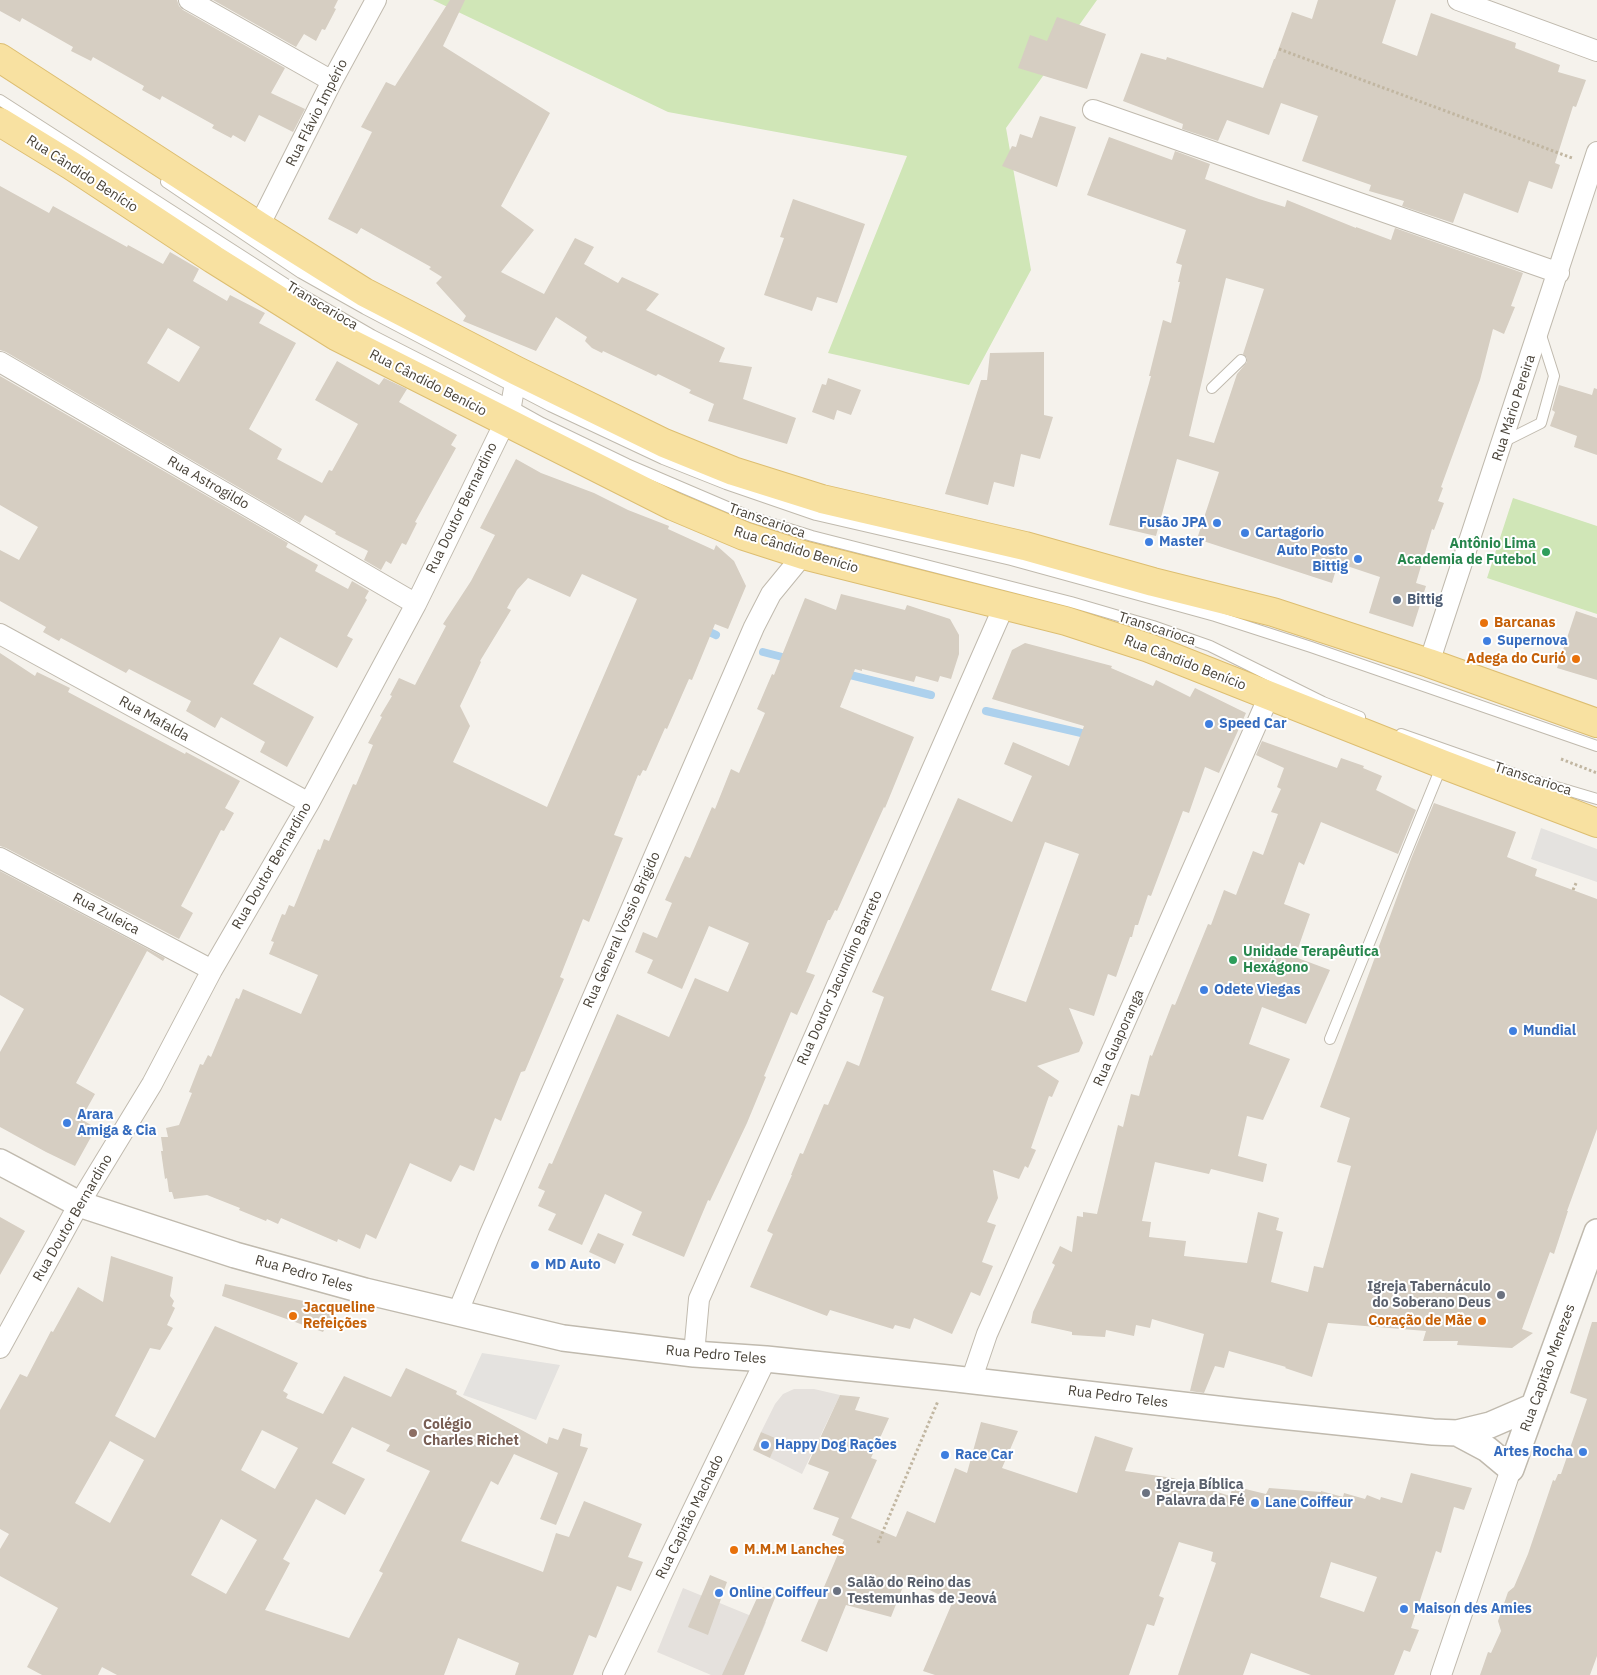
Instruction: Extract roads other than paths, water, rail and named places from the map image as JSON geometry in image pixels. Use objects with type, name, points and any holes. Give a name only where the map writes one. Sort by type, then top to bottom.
[{"type":"main road","name":"Rua Cândido Benício","points":[[0,58],[364,292],[512,397],[673,506],[744,536],[803,555],[1066,621],[1149,648],[1597,823]]},
{"type":"main road","name":"Rua Cândido Benício","points":[[0,122],[72,166],[213,260],[336,336],[512,397],[664,443],[733,471],[822,499],[1026,546],[1153,582],[1273,612],[1429,663],[1597,723]]},
{"type":"street","points":[[189,0],[332,81]]},
{"type":"street","name":"Rua Flávio Império","points":[[259,226],[332,81],[376,0]]},
{"type":"street","points":[[1458,0],[1597,52]]},
{"type":"street","points":[[1093,110],[1559,273]]},
{"type":"street","name":"Rua Mário Pereira","points":[[1429,663],[1595,159]]},
{"type":"street","name":"Rua Astrogildo","points":[[0,362],[416,604]]},
{"type":"street","name":"Rua Doutor Bernardino","points":[[0,1348],[79,1204],[152,1084],[212,970],[309,803],[416,604],[512,397]]},
{"type":"street","name":"Rua General Vossio Brigido","points":[[457,1314],[489,1236],[754,627],[771,594],[803,555]]},
{"type":"street","name":"Rua Doutor Jacundino Barreto","points":[[694,1354],[700,1299],[1004,606]]},
{"type":"street","name":"Rua Mafalda","points":[[0,634],[309,803]]},
{"type":"street","name":"Rua Guaporanga","points":[[960,1379],[987,1334],[1269,696]]},
{"type":"street","name":"Rua Zuleica","points":[[0,858],[212,970]]},
{"type":"street","name":"Rua Pedro Teles","points":[[0,1162],[79,1204],[235,1254],[365,1291],[563,1338],[694,1354],[960,1379],[1243,1412],[1457,1433],[1490,1425],[1534,1406]]},
{"type":"street","name":"Rua Capitão Menezes","points":[[1441,1675],[1534,1406],[1586,1294],[1597,1232]]},
{"type":"street","name":"Rua Capitão Machado","points":[[613,1675],[766,1360]]},
{"type":"street","name":"Rua Pedro Teles","points":[[1457,1433],[1487,1449],[1511,1469]]},
{"type":"lane","name":"Transcarioca","points":[[0,100],[303,295],[372,335],[512,397],[663,459],[726,484],[816,515],[1011,560],[1215,616],[1311,647],[1597,746]]},
{"type":"lane","name":"Transcarioca","points":[[157,176],[301,273],[512,397],[542,424],[627,464],[751,517],[812,536],[1071,602],[1153,626],[1210,646],[1323,702],[1373,722]]},
{"type":"lane","points":[[1502,443],[1541,423],[1554,376],[1540,330]]},
{"type":"lane","points":[[1212,388],[1241,360]]},
{"type":"lane","name":"Transcarioca","points":[[1390,729],[1526,778],[1597,799]]},
{"type":"lane","points":[[1330,1039],[1432,784],[1442,764]]},
{"type":"waterway","points":[[703,629],[716,635]]},
{"type":"waterway","points":[[763,652],[790,659]]},
{"type":"waterway","points":[[842,673],[931,695]]},
{"type":"waterway","points":[[986,711],[1090,735]]},
{"type":"place","name":"Fusão JPA","points":[[1217,523]]},
{"type":"place","name":"Cartagorio","points":[[1245,533]]},
{"type":"place","name":"Master","points":[[1149,542]]},
{"type":"place","name":"Antônio Lima Academia de Futebol","points":[[1546,552]]},
{"type":"place","name":"Auto Posto Bittig","points":[[1358,559]]},
{"type":"place","name":"Bittig","points":[[1397,600]]},
{"type":"place","name":"Barcanas","points":[[1484,623]]},
{"type":"place","name":"Supernova","points":[[1487,641]]},
{"type":"place","name":"Adega do Curió","points":[[1576,659]]},
{"type":"place","name":"Speed Car","points":[[1209,724]]},
{"type":"place","name":"Unidade Terapêutica Hexágono","points":[[1233,960]]},
{"type":"place","name":"Odete Viegas","points":[[1204,990]]},
{"type":"place","name":"Mundial","points":[[1513,1031]]},
{"type":"place","name":"Arara Amiga & Cia","points":[[67,1123]]},
{"type":"place","name":"MD Auto","points":[[535,1265]]},
{"type":"place","name":"Igreja Tabernáculo do Soberano Deus","points":[[1501,1295]]},
{"type":"place","name":"Jacqueline Refeições","points":[[293,1316]]},
{"type":"place","name":"Coração de Mãe","points":[[1482,1321]]},
{"type":"place","name":"Colégio Charles Richet","points":[[413,1433]]},
{"type":"place","name":"Happy Dog Rações","points":[[765,1445]]},
{"type":"place","name":"Artes Rocha","points":[[1583,1452]]},
{"type":"place","name":"Race Car","points":[[945,1455]]},
{"type":"place","name":"Igreja Bíblica Palavra da Fé","points":[[1146,1493]]},
{"type":"place","name":"Lane Coiffeur","points":[[1255,1503]]},
{"type":"place","name":"M.M.M Lanches","points":[[734,1550]]},
{"type":"place","name":"Salão do Reino das Testemunhas de Jeová","points":[[837,1591]]},
{"type":"place","name":"Online Coiffeur","points":[[719,1593]]},
{"type":"place","name":"Maison des Amies","points":[[1404,1609]]}]
